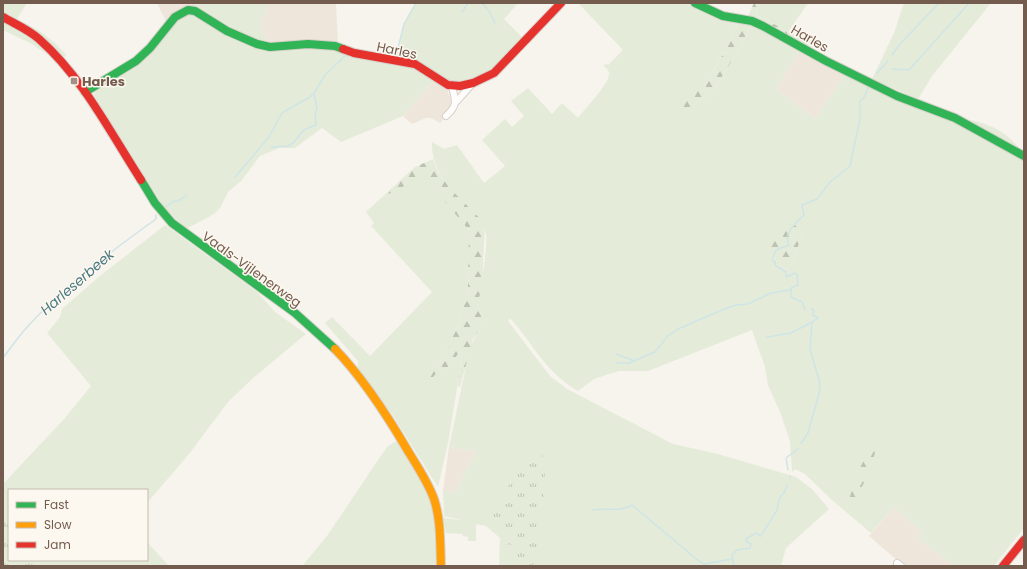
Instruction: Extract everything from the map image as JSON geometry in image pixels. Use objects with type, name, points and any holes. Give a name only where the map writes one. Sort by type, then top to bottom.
[{"type":"street","points":[[457,101],[452,86],[473,83],[494,73],[562,3]]},
{"type":"street","name":"Harles","points":[[695,3],[723,16],[752,22],[763,26],[826,61],[911,102],[960,120],[1024,156]]},
{"type":"street","name":"Harles","points":[[85,92],[144,54],[176,17],[183,12],[190,10],[196,11],[227,31],[261,46],[275,47],[308,44],[335,46],[354,53],[415,64],[446,84],[452,86]]},
{"type":"street","name":"Vaals-Vijlenerweg","points":[[3,17],[38,38],[53,51],[85,92],[155,203],[172,223],[310,326],[336,350],[358,376],[396,431],[429,488],[439,522],[441,566]]},
{"type":"street","points":[[446,116],[473,83]]},
{"type":"street","points":[[1003,566],[1024,540]]},
{"type":"shaded area","points":[[157,3],[192,3],[191,8],[169,28]]},
{"type":"shaded area","points":[[268,3],[336,3],[338,44],[268,48],[261,23]]},
{"type":"shaded area","points":[[808,49],[847,72],[815,119],[776,89],[798,53]]},
{"type":"shaded area","points":[[434,80],[450,83],[448,93],[453,101],[450,111],[440,123],[431,118],[426,118],[412,124],[403,116]]},
{"type":"shaded area","points":[[449,447],[476,451],[455,493],[443,491]]},
{"type":"shaded area","points":[[894,507],[922,532],[919,540],[954,566],[897,566],[898,561],[869,536]]},
{"type":"green space","points":[[3,3],[27,3],[17,19],[44,34],[67,56],[62,57],[3,15]]},
{"type":"green space","points":[[192,3],[268,3],[261,23],[267,43],[278,45],[258,43],[191,8]]},
{"type":"green space","points":[[416,3],[416,5],[419,3],[518,3],[504,19],[523,38],[490,75],[479,81],[450,83],[397,59],[404,24]]},
{"type":"green space","points":[[578,3],[695,3],[738,23],[731,40],[717,65],[697,92],[689,100],[685,113],[687,109],[711,94],[743,43],[752,22],[808,49],[798,53],[776,89],[815,119],[847,72],[964,124],[1024,157],[1024,528],[994,566],[954,566],[919,540],[922,532],[894,507],[871,533],[832,500],[805,474],[795,469],[792,472],[790,441],[780,412],[768,385],[765,367],[752,330],[648,371],[619,371],[594,379],[578,391],[566,383],[548,366],[510,318],[508,321],[550,376],[567,389],[673,444],[718,454],[796,477],[812,489],[829,509],[786,548],[781,566],[499,566],[500,538],[486,526],[476,524],[476,541],[468,541],[468,537],[463,536],[462,534],[446,533],[443,518],[462,520],[444,516],[443,491],[455,493],[476,451],[449,447],[470,347],[488,317],[488,312],[483,315],[481,314],[477,306],[486,250],[486,234],[482,223],[443,179],[435,162],[432,142],[444,149],[457,145],[484,183],[505,166],[482,140],[505,119],[512,127],[524,116],[511,101],[528,88],[552,114],[562,103],[578,118],[606,83],[609,72],[603,65],[609,64],[623,50]],"holes":[[[802,233],[794,260],[787,269],[771,259]]]},
{"type":"green space","points":[[754,3],[759,3],[756,15],[794,35],[813,50],[752,22],[743,43],[711,94],[687,109],[684,116],[682,101],[699,88],[715,67],[723,55],[738,23],[751,22],[748,16]]},
{"type":"green space","points":[[759,3],[808,3],[788,32],[756,15]]},
{"type":"green space","points":[[904,3],[991,3],[932,76],[918,99],[872,79],[894,33]]},
{"type":"green space","points":[[191,13],[250,44],[323,47],[417,67],[434,80],[403,116],[341,142],[322,128],[295,148],[279,148],[260,156],[242,180],[228,192],[220,208],[214,214],[186,229],[163,206],[94,95],[96,90],[183,16]]},
{"type":"green space","points":[[3,21],[45,47],[53,58],[32,44],[3,30]]},
{"type":"green space","points":[[966,120],[989,125],[1004,133],[1020,150]]},
{"type":"green space","points":[[433,159],[442,178],[448,186],[485,224],[482,286],[477,306],[481,314],[488,311],[488,317],[473,339],[460,387],[457,386],[463,352],[458,354],[443,373],[439,370],[428,383],[424,378],[447,349],[459,323],[468,288],[469,230],[423,176],[381,198],[415,167]]},
{"type":"green space","points":[[423,175],[466,224],[470,234],[468,288],[459,323],[447,349],[425,378],[439,369],[443,373],[458,354],[463,352],[448,443],[438,487],[392,414],[358,368],[358,361],[325,323],[332,317],[370,356],[432,292],[371,226],[374,223],[366,212],[381,198]]},
{"type":"green space","points":[[784,224],[795,225],[802,233],[794,260],[787,269],[775,262],[767,253],[769,246]]},
{"type":"green space","points":[[165,225],[257,292],[275,312],[306,334],[253,378],[228,402],[189,454],[148,502],[148,489],[8,489],[8,511],[3,508],[3,484],[65,418],[91,386],[47,333],[60,317],[62,309],[100,276]]},
{"type":"green space","points":[[398,440],[403,446],[434,505],[442,566],[302,566],[327,536],[388,446]]},
{"type":"green space","points":[[874,440],[877,444],[870,470],[859,492],[848,508],[855,481]]},
{"type":"green space","points":[[530,448],[539,451],[544,461],[545,473],[543,505],[535,562],[532,566],[516,566],[517,545],[501,544],[502,532],[488,522]]},
{"type":"green space","points":[[3,507],[8,510],[8,561],[40,561],[45,566],[3,566]]},
{"type":"green space","points":[[148,543],[169,566],[33,566],[34,561],[148,561]]},
{"type":"waterway","name":"Harleserbeek","points":[[396,56],[404,24],[416,3]]},
{"type":"waterway","points":[[462,12],[468,3]]},
{"type":"waterway","points":[[482,3],[489,11],[495,23]]},
{"type":"waterway","points":[[892,55],[900,44],[939,3]]},
{"type":"waterway","points":[[892,69],[909,70],[969,3]]},
{"type":"waterway","name":"Harleserbeek","points":[[235,177],[269,137],[282,113],[310,97],[315,92],[325,75],[345,56],[350,55]]},
{"type":"waterway","name":"Harleserbeek","points":[[355,57],[379,61]]},
{"type":"waterway","points":[[877,73],[888,61]]},
{"type":"waterway","points":[[805,310],[802,302],[791,297],[791,288],[798,285],[797,275],[795,273],[786,277],[786,272],[776,266],[772,259],[776,250],[789,245],[789,232],[804,215],[802,205],[817,199],[830,182],[850,166],[860,119],[860,101],[864,98],[869,86]]},
{"type":"waterway","points":[[271,147],[288,146],[293,143],[304,130],[316,125],[315,116],[317,108],[314,94]]},
{"type":"waterway","name":"Harleserbeek","points":[[164,208],[187,195]]},
{"type":"waterway","name":"Harleserbeek","points":[[3,358],[28,326],[43,311],[73,283],[156,219],[156,215]]},
{"type":"waterway","points":[[616,363],[629,363],[655,352],[668,336],[678,329],[722,310],[736,305],[748,304],[771,293],[791,290]]},
{"type":"waterway","points":[[801,443],[808,433],[820,390],[819,380],[810,349],[812,322],[818,318],[813,315],[814,310],[811,309]]},
{"type":"waterway","points":[[767,337],[791,333],[812,322]]},
{"type":"waterway","points":[[616,354],[635,361]]},
{"type":"waterway","points":[[788,470],[786,458],[798,449]]},
{"type":"waterway","points":[[734,566],[732,555],[737,550],[750,548],[751,544],[747,542],[746,539],[756,533],[761,536],[777,510],[779,499],[785,491],[787,485]]},
{"type":"waterway","points":[[592,510],[622,509],[632,505],[700,562],[704,564],[732,559]]},
{"type":"traffic: fast","points":[[695,3],[723,16],[752,21],[763,26],[826,61],[897,96],[955,118],[1024,156]]},
{"type":"traffic: fast","points":[[85,92],[136,61],[150,48],[175,17],[188,10],[195,11],[227,31],[257,44],[270,47],[308,44],[335,46],[343,49]]},
{"type":"traffic: fast","points":[[141,180],[155,203],[172,223],[295,313],[335,349]]},
{"type":"traffic: slow","points":[[335,349],[356,373],[383,411],[429,486],[438,515],[441,566]]},
{"type":"traffic: jam","points":[[343,49],[354,53],[415,64],[448,85],[460,86],[473,83],[494,73],[561,3]]},
{"type":"traffic: jam","points":[[3,17],[35,36],[55,54],[95,106],[141,180]]},
{"type":"traffic: jam","points":[[1003,566],[1024,540]]},
{"type":"place","name":"Harles","points":[[74,81]]}]
